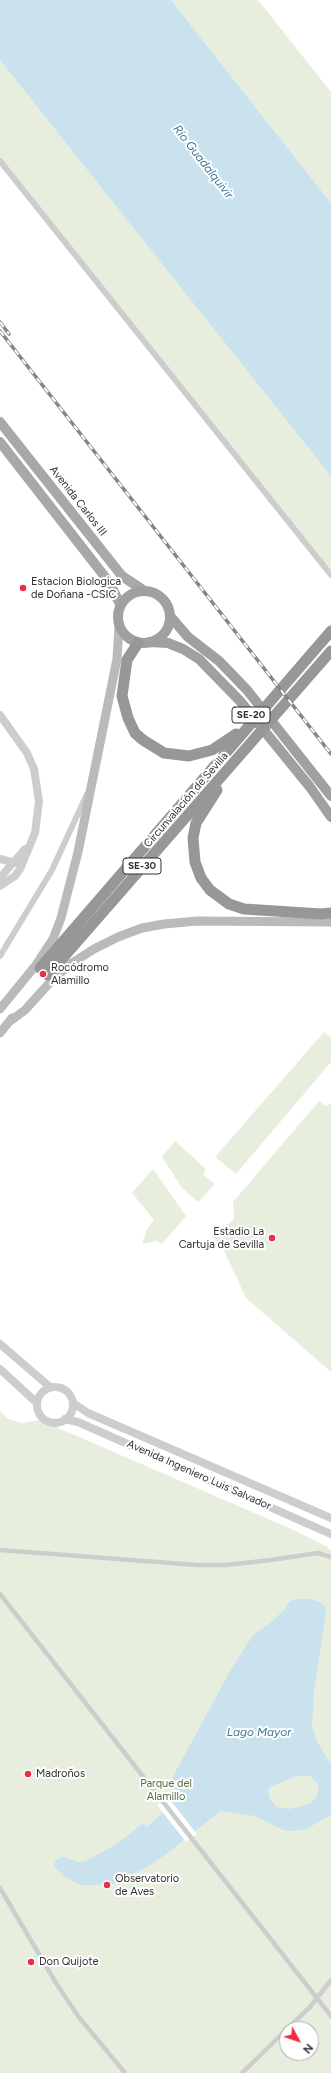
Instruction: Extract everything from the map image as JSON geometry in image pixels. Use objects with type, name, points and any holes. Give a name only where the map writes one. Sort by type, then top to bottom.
[{"type":"highway","points":[[143,590],[134,592],[126,597],[120,604],[117,619],[119,626],[130,639],[144,642]]},
{"type":"highway","name":"SE-20","points":[[143,590],[151,591],[164,600],[170,616],[188,637],[219,661],[246,690],[331,796]]},
{"type":"highway","points":[[170,616],[169,625],[165,633],[158,639],[144,642],[131,650],[127,660],[122,696],[128,718],[136,732],[152,747],[177,756],[232,754],[260,734],[331,651]]},
{"type":"highway","points":[[331,631],[259,714],[232,754],[209,802],[196,823],[193,838],[193,854],[201,878],[210,890],[221,900],[244,909],[321,914],[331,913]]},
{"type":"highway","name":"SE-20","points":[[144,642],[168,643],[183,649],[199,659],[240,701],[310,787],[331,817]]},
{"type":"highway","name":"Circunvalación de Sevilla","points":[[44,972],[232,754]]},
{"type":"main road","name":"Avenida Carlos III","points":[[0,422],[122,576],[143,590]]},
{"type":"main road","points":[[0,442],[109,582],[120,604]]},
{"type":"main road","points":[[0,1033],[44,972],[53,939],[61,918],[73,874],[117,659],[119,626]]},
{"type":"main road","points":[[0,1009],[44,972],[72,963],[100,946],[142,928],[197,921],[331,922]]},
{"type":"main road","points":[[0,1017],[44,972]]},
{"type":"street","points":[[0,161],[331,575]]},
{"type":"street","points":[[0,715],[20,741],[34,769],[38,789],[39,812],[32,840],[0,886]]},
{"type":"street","points":[[0,956],[52,870],[69,836],[93,778]]},
{"type":"street","points":[[0,859],[9,872]]},
{"type":"street","points":[[0,1344],[50,1387],[63,1389],[68,1392],[73,1403],[70,1415],[65,1419],[54,1423],[43,1419],[39,1415],[37,1404],[41,1393],[50,1387]]},
{"type":"street","points":[[0,1369],[37,1404]]},
{"type":"street","name":"Avenida Ingeniero Luis Salvador","points":[[73,1403],[88,1413],[331,1518]]},
{"type":"street","name":"Avenida Ingeniero Luis Salvador","points":[[65,1419],[78,1422],[331,1534]]},
{"type":"street","points":[[0,1550],[196,1565],[226,1565],[318,1553],[330,1555]]},
{"type":"street","points":[[0,1594],[331,2016]]},
{"type":"street","points":[[0,1888],[35,1950],[73,2010],[125,2073]]},
{"type":"street","points":[[295,2021],[317,1998],[331,1980]]},
{"type":"street","points":[[242,2073],[279,2037]]},
{"type":"green space","points":[[171,0],[258,0],[331,92],[331,203]]},
{"type":"green space","points":[[0,60],[331,473],[331,574],[0,160]]},
{"type":"green space","points":[[324,1032],[331,1038],[331,1062],[236,1174],[215,1157]]},
{"type":"green space","name":"Estadio La Cartuja de Sevilla","points":[[319,1101],[325,1106],[331,1104],[331,1372],[246,1298],[220,1242],[217,1243],[212,1234],[234,1220],[233,1202]]},
{"type":"green space","points":[[175,1141],[206,1169],[203,1174],[215,1184],[198,1202],[182,1188],[162,1157]]},
{"type":"green space","points":[[153,1169],[186,1216],[162,1244],[156,1241],[142,1244],[147,1229],[154,1220],[132,1193]]},
{"type":"green space","name":"Parque del Alamillo","points":[[0,1411],[7,1418],[21,1423],[40,1420],[289,1528],[326,1546],[331,1551],[331,2073],[0,2073]]},
{"type":"water","name":"Río Guadalquivir","points":[[0,0],[171,0],[331,203],[331,476],[0,60]]},
{"type":"water","name":"Lago Mayor","points":[[296,1599],[310,1599],[325,1606],[326,1612],[314,1691],[312,1725],[317,1742],[331,1764],[331,1815],[306,1829],[291,1831],[283,1830],[255,1816],[221,1811],[147,1867],[110,1885],[109,1882],[99,1885],[80,1885],[65,1877],[54,1866],[55,1862],[59,1858],[64,1857],[78,1862],[86,1861],[117,1844],[143,1823],[147,1827],[163,1813],[158,1806],[177,1792],[170,1782],[230,1671],[253,1635],[268,1625],[284,1610],[290,1601]],"holes":[[[297,1776],[310,1776],[319,1787],[316,1798],[311,1803],[290,1809],[276,1807],[270,1799],[268,1791],[270,1787]]]},
{"type":"pier","points":[[167,1796],[197,1834],[186,1842],[157,1805]]},
{"type":"railway","points":[[0,322],[9,334]]},
{"type":"railway","points":[[0,331],[331,754]]},
{"type":"place","name":"Estacion Biologica de Doñana -CSIC","points":[[23,588]]},
{"type":"place","name":"Rocódromo Alamillo","points":[[43,974]]},
{"type":"place","name":"Estadio La Cartuja de Sevilla","points":[[272,1238]]},
{"type":"place","name":"Madroños","points":[[28,1774]]},
{"type":"place","name":"Observatorio de Aves","points":[[107,1885]]},
{"type":"place","name":"Don Quijote","points":[[31,1962]]}]
